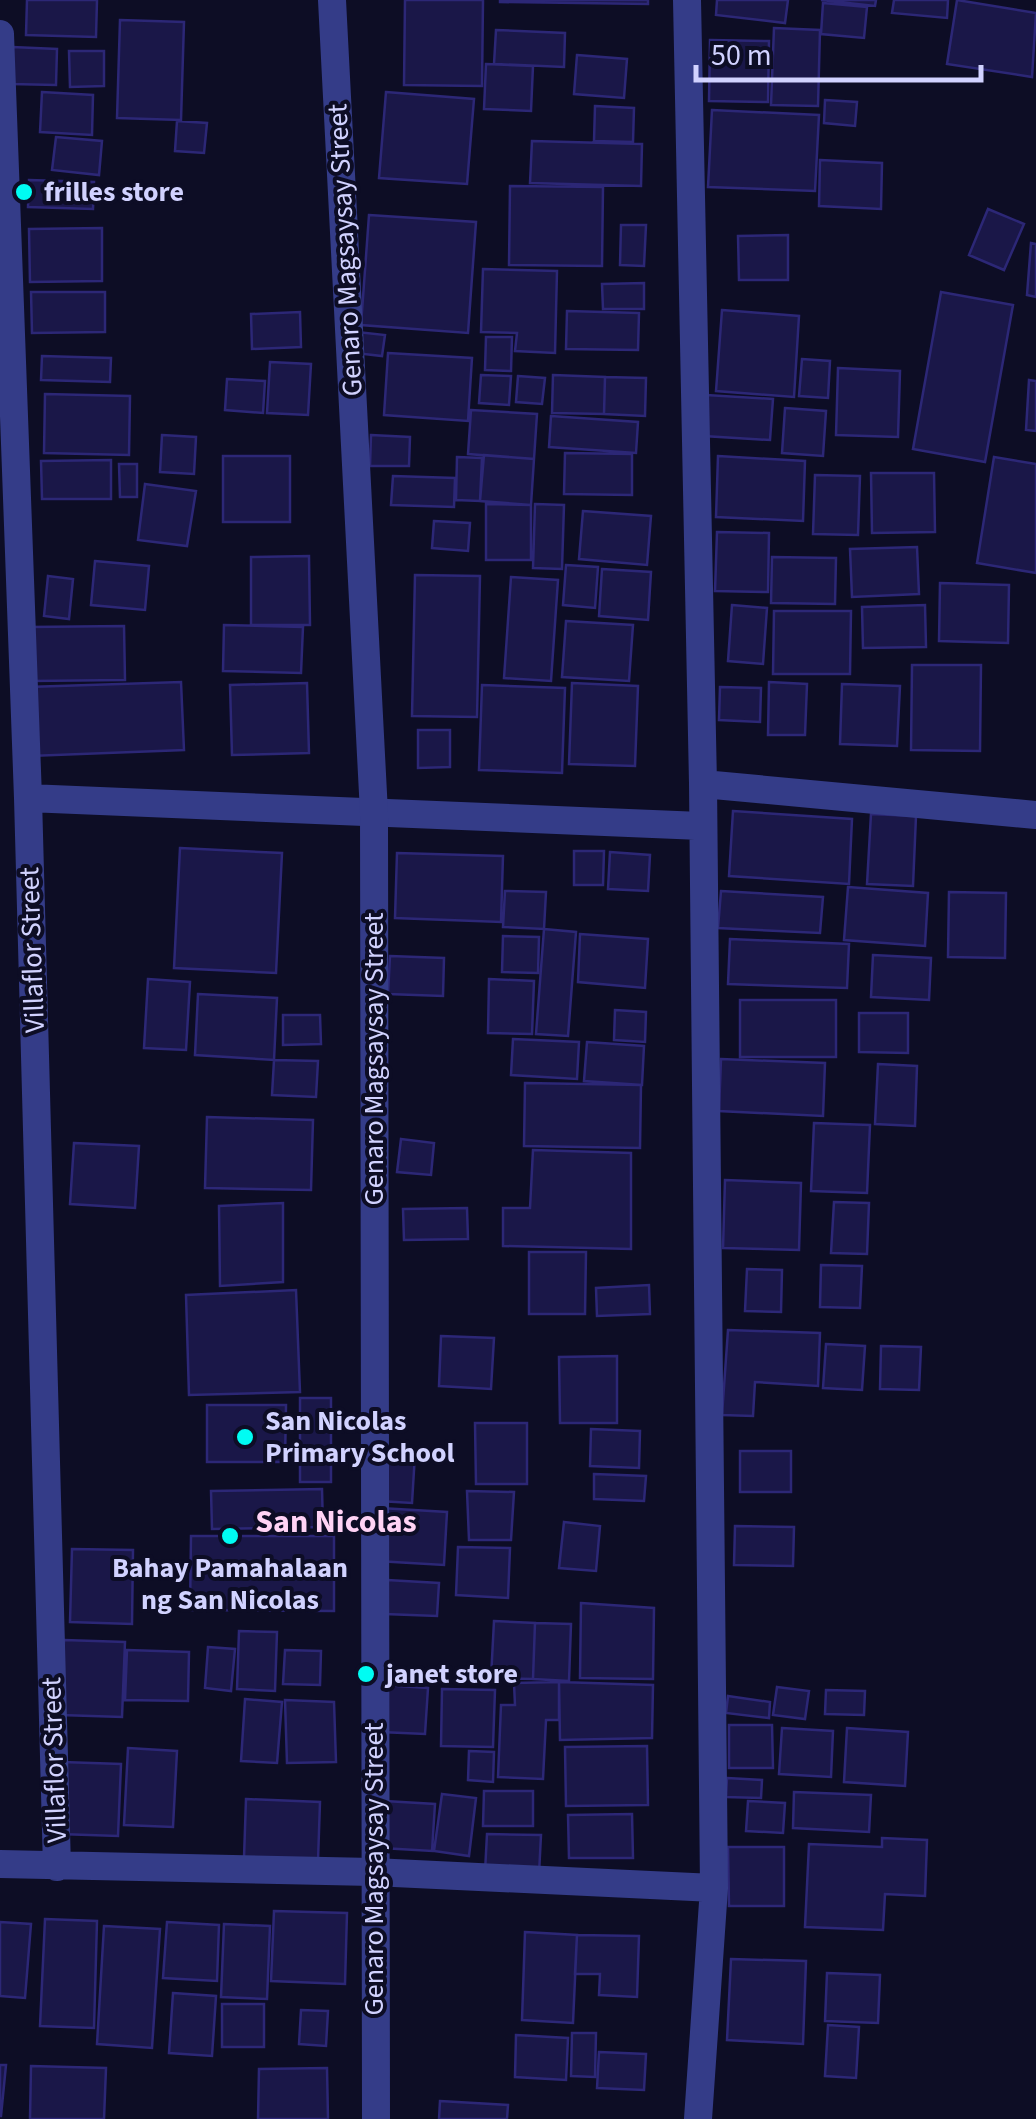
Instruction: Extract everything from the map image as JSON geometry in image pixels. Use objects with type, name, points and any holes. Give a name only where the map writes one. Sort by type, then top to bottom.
[{"type":"street","name":"Genaro Magsaysay Street","points":[[332,0],[374,813],[376,2119]]},
{"type":"street","points":[[688,0],[703,784],[714,1888],[698,2119]]},
{"type":"street","name":"Villaflor Street","points":[[0,34],[28,798],[57,1867]]},
{"type":"street","points":[[703,784],[1036,816]]},
{"type":"street","points":[[28,798],[702,826]]},
{"type":"street","points":[[0,1864],[373,1872],[714,1888]]},
{"type":"building","points":[[27,0],[97,0],[96,37],[26,35]]},
{"type":"building","points":[[405,0],[483,0],[482,86],[404,85]]},
{"type":"building","points":[[648,0],[648,4],[500,2]]},
{"type":"building","points":[[717,0],[788,0],[785,23],[716,15]]},
{"type":"building","points":[[821,0],[876,0],[875,6]]},
{"type":"building","points":[[894,0],[948,0],[947,18],[892,13]]},
{"type":"building","points":[[957,0],[1036,13],[1032,77],[947,64]]},
{"type":"building","points":[[823,3],[867,7],[864,38],[821,34]]},
{"type":"building","points":[[120,20],[184,22],[181,120],[117,118]]},
{"type":"building","points":[[774,28],[820,30],[818,106],[771,105]]},
{"type":"building","points":[[496,30],[565,33],[564,67],[494,64]]},
{"type":"building","points":[[710,40],[769,41],[768,102],[709,101]]},
{"type":"building","points":[[12,47],[57,49],[56,85],[11,84]]},
{"type":"building","points":[[69,51],[104,51],[104,86],[70,87]]},
{"type":"building","points":[[577,55],[627,59],[624,98],[574,94]]},
{"type":"building","points":[[486,64],[533,66],[531,111],[484,109]]},
{"type":"building","points":[[42,92],[93,95],[92,135],[40,132]]},
{"type":"building","points":[[386,92],[474,99],[467,184],[379,178]]},
{"type":"building","points":[[825,100],[857,102],[855,126],[824,123]]},
{"type":"building","points":[[595,106],[634,108],[633,142],[594,141]]},
{"type":"building","points":[[712,110],[819,115],[815,191],[708,187]]},
{"type":"building","points":[[177,121],[207,123],[204,153],[175,151]]},
{"type":"building","points":[[56,137],[102,141],[99,175],[52,170]]},
{"type":"building","points":[[532,141],[642,144],[641,186],[530,183]]},
{"type":"building","points":[[820,160],[882,163],[881,209],[819,206]]},
{"type":"building","points":[[29,180],[94,182],[93,209],[28,207]]},
{"type":"building","points":[[510,186],[603,187],[602,266],[509,265]]},
{"type":"building","points":[[988,209],[1024,224],[1004,270],[969,255]]},
{"type":"building","points":[[369,215],[476,222],[468,333],[361,325]]},
{"type":"building","points":[[621,225],[646,225],[644,266],[620,265]]},
{"type":"building","points":[[102,228],[102,281],[30,282],[29,229]]},
{"type":"building","points":[[788,235],[788,280],[739,280],[738,236]]},
{"type":"building","points":[[1031,243],[1036,244],[1036,297],[1027,295]]},
{"type":"building","points":[[483,269],[557,271],[555,353],[515,351],[517,333],[481,332]]},
{"type":"building","points":[[644,283],[644,309],[603,309],[602,284]]},
{"type":"building","points":[[31,292],[105,292],[105,332],[32,333]]},
{"type":"building","points":[[941,292],[1013,305],[985,462],[913,449]]},
{"type":"building","points":[[722,310],[799,316],[794,397],[716,391]]},
{"type":"building","points":[[567,311],[639,313],[638,350],[566,349]]},
{"type":"building","points":[[300,312],[301,347],[252,349],[251,314]]},
{"type":"building","points":[[357,332],[385,335],[382,356],[355,353]]},
{"type":"building","points":[[486,337],[512,337],[511,371],[485,370]]},
{"type":"building","points":[[388,353],[472,358],[468,421],[384,415]]},
{"type":"building","points":[[42,356],[111,358],[110,382],[41,380]]},
{"type":"building","points":[[802,359],[830,361],[828,398],[799,396]]},
{"type":"building","points":[[270,362],[311,364],[308,415],[267,413]]},
{"type":"building","points":[[838,368],[900,371],[898,437],[836,435]]},
{"type":"building","points":[[481,375],[511,376],[509,405],[479,403]]},
{"type":"building","points":[[553,375],[605,377],[604,414],[552,413]]},
{"type":"building","points":[[518,376],[545,378],[542,404],[516,402]]},
{"type":"building","points":[[605,377],[646,378],[645,416],[604,414]]},
{"type":"building","points":[[227,379],[265,381],[263,413],[225,410]]},
{"type":"building","points":[[1029,380],[1036,381],[1036,431],[1026,430]]},
{"type":"building","points":[[45,394],[130,396],[129,455],[44,453]]},
{"type":"building","points":[[706,395],[773,399],[770,440],[704,436]]},
{"type":"building","points":[[785,408],[826,411],[823,456],[782,453]]},
{"type":"building","points":[[471,410],[537,414],[534,459],[468,454]]},
{"type":"building","points":[[551,416],[638,422],[636,453],[549,447]]},
{"type":"building","points":[[162,435],[196,437],[194,474],[160,472]]},
{"type":"building","points":[[371,435],[410,437],[409,466],[370,466]]},
{"type":"building","points":[[565,453],[632,454],[632,495],[564,494]]},
{"type":"building","points":[[484,455],[534,459],[531,505],[480,501]]},
{"type":"building","points":[[223,456],[290,456],[290,522],[223,522]]},
{"type":"building","points":[[718,456],[805,461],[803,521],[716,517]]},
{"type":"building","points":[[457,457],[482,458],[480,501],[456,500]]},
{"type":"building","points":[[994,457],[1036,464],[1036,573],[977,563]]},
{"type":"building","points":[[111,460],[111,499],[42,499],[41,461]]},
{"type":"building","points":[[119,464],[137,464],[137,497],[120,497]]},
{"type":"building","points":[[871,473],[934,473],[935,532],[872,533]]},
{"type":"building","points":[[815,475],[860,476],[858,535],[813,534]]},
{"type":"building","points":[[393,476],[455,478],[454,507],[391,505]]},
{"type":"building","points":[[145,484],[196,491],[187,546],[138,540]]},
{"type":"building","points":[[486,504],[531,505],[531,560],[486,560]]},
{"type":"building","points":[[535,504],[564,505],[562,569],[533,568]]},
{"type":"building","points":[[583,511],[651,516],[647,565],[579,559]]},
{"type":"building","points":[[434,521],[470,523],[468,551],[432,548]]},
{"type":"building","points":[[717,532],[769,533],[768,592],[715,591]]},
{"type":"building","points":[[917,547],[919,594],[852,597],[850,549]]},
{"type":"building","points":[[309,556],[310,625],[251,625],[251,557]]},
{"type":"building","points":[[772,557],[836,558],[835,604],[771,603]]},
{"type":"building","points":[[95,561],[149,566],[145,610],[91,605]]},
{"type":"building","points":[[566,565],[598,567],[595,608],[563,605]]},
{"type":"building","points":[[602,569],[651,572],[648,620],[599,616]]},
{"type":"building","points":[[415,575],[480,576],[477,717],[412,716]]},
{"type":"building","points":[[48,576],[73,579],[69,619],[44,616]]},
{"type":"building","points":[[511,577],[558,580],[551,681],[504,678]]},
{"type":"building","points":[[940,583],[1009,585],[1008,643],[939,641]]},
{"type":"building","points":[[732,605],[767,608],[763,664],[728,661]]},
{"type":"building","points":[[925,605],[926,647],[863,648],[862,607]]},
{"type":"building","points":[[774,611],[851,611],[850,674],[773,674]]},
{"type":"building","points":[[566,621],[633,625],[629,681],[562,677]]},
{"type":"building","points":[[224,625],[303,627],[301,673],[223,671]]},
{"type":"building","points":[[124,626],[125,680],[31,681],[30,627]]},
{"type":"building","points":[[912,665],[981,665],[980,751],[911,750]]},
{"type":"building","points":[[181,682],[184,750],[30,756],[28,687]]},
{"type":"building","points":[[769,682],[807,684],[805,735],[768,735]]},
{"type":"building","points":[[307,683],[309,753],[232,755],[230,685]]},
{"type":"building","points":[[572,683],[638,686],[635,766],[569,764]]},
{"type":"building","points":[[842,684],[900,686],[897,746],[840,744]]},
{"type":"building","points":[[482,685],[565,688],[562,773],[479,770]]},
{"type":"building","points":[[720,687],[761,688],[760,722],[719,720]]},
{"type":"building","points":[[418,730],[450,730],[450,767],[418,768]]},
{"type":"building","points":[[733,811],[852,819],[849,884],[729,876]]},
{"type":"building","points":[[871,814],[916,816],[913,886],[867,884]]},
{"type":"building","points":[[180,848],[282,853],[276,973],[174,968]]},
{"type":"building","points":[[574,851],[604,851],[603,885],[574,885]]},
{"type":"building","points":[[610,852],[650,855],[648,891],[608,889]]},
{"type":"building","points":[[397,853],[503,856],[501,922],[395,918]]},
{"type":"building","points":[[848,887],[928,893],[925,946],[844,940]]},
{"type":"building","points":[[505,891],[546,892],[544,929],[503,927]]},
{"type":"building","points":[[721,891],[823,897],[820,933],[718,928]]},
{"type":"building","points":[[949,892],[1006,893],[1005,958],[948,957]]},
{"type":"building","points":[[544,929],[576,932],[568,1036],[536,1034]]},
{"type":"building","points":[[580,934],[648,939],[645,988],[578,982]]},
{"type":"building","points":[[503,936],[539,937],[538,973],[502,972]]},
{"type":"building","points":[[730,939],[849,944],[847,988],[728,984]]},
{"type":"building","points":[[873,955],[931,958],[929,1000],[871,997]]},
{"type":"building","points":[[390,956],[444,958],[443,996],[388,994]]},
{"type":"building","points":[[148,979],[190,982],[186,1050],[144,1048]]},
{"type":"building","points":[[489,979],[534,981],[532,1034],[488,1033]]},
{"type":"building","points":[[198,994],[277,998],[274,1060],[195,1055]]},
{"type":"building","points":[[740,1000],[836,1000],[836,1057],[740,1057]]},
{"type":"building","points":[[615,1010],[646,1012],[645,1042],[614,1040]]},
{"type":"building","points":[[859,1013],[908,1013],[908,1053],[859,1052]]},
{"type":"building","points":[[283,1015],[320,1015],[321,1044],[283,1045]]},
{"type":"building","points":[[513,1039],[579,1042],[577,1079],[511,1075]]},
{"type":"building","points":[[587,1042],[644,1046],[642,1085],[584,1081]]},
{"type":"building","points":[[721,1059],[825,1063],[823,1116],[719,1111]]},
{"type":"building","points":[[274,1060],[318,1061],[316,1097],[272,1095]]},
{"type":"building","points":[[878,1064],[917,1066],[915,1126],[875,1124]]},
{"type":"building","points":[[525,1083],[641,1085],[640,1148],[524,1146]]},
{"type":"building","points":[[207,1117],[313,1120],[311,1190],[205,1188]]},
{"type":"building","points":[[814,1123],[870,1125],[867,1193],[811,1191]]},
{"type":"building","points":[[401,1139],[434,1143],[431,1175],[397,1172]]},
{"type":"building","points":[[74,1143],[139,1146],[135,1208],[70,1204]]},
{"type":"building","points":[[533,1150],[631,1153],[631,1249],[503,1246],[503,1208],[530,1208]]},
{"type":"building","points":[[725,1180],[801,1183],[799,1250],[723,1248]]},
{"type":"building","points":[[834,1202],[869,1203],[867,1254],[831,1253]]},
{"type":"building","points":[[283,1203],[283,1282],[220,1286],[219,1206]]},
{"type":"building","points":[[467,1208],[468,1239],[404,1240],[403,1209]]},
{"type":"building","points":[[529,1252],[586,1252],[585,1314],[529,1314]]},
{"type":"building","points":[[821,1265],[862,1266],[860,1308],[820,1307]]},
{"type":"building","points":[[747,1269],[782,1270],[781,1312],[745,1311]]},
{"type":"building","points":[[649,1285],[650,1314],[597,1316],[596,1288]]},
{"type":"building","points":[[296,1290],[300,1392],[189,1395],[186,1295]]},
{"type":"building","points":[[728,1330],[820,1333],[818,1386],[755,1382],[753,1416],[722,1415]]},
{"type":"building","points":[[441,1336],[494,1338],[491,1389],[439,1386]]},
{"type":"building","points":[[826,1344],[865,1346],[862,1390],[823,1388]]},
{"type":"building","points":[[881,1346],[921,1347],[919,1390],[880,1389]]},
{"type":"building","points":[[617,1356],[617,1423],[560,1423],[559,1357]]},
{"type":"building","points":[[300,1398],[331,1398],[331,1482],[300,1482]]},
{"type":"building","name":"San Nicolas Primary School","points":[[207,1405],[286,1405],[285,1462],[207,1462]]},
{"type":"building","points":[[475,1423],[527,1423],[527,1484],[476,1484]]},
{"type":"building","points":[[591,1429],[640,1431],[639,1468],[590,1466]]},
{"type":"building","points":[[740,1451],[791,1451],[791,1492],[740,1492]]},
{"type":"building","points":[[381,1452],[415,1454],[412,1503],[379,1501]]},
{"type":"building","points":[[594,1474],[646,1476],[644,1501],[594,1499]]},
{"type":"building","points":[[322,1489],[323,1527],[212,1529],[211,1491]]},
{"type":"building","points":[[467,1491],[514,1492],[511,1540],[469,1540]]},
{"type":"building","points":[[380,1508],[447,1512],[444,1565],[377,1561]]},
{"type":"building","points":[[564,1522],[600,1526],[596,1571],[559,1568]]},
{"type":"building","points":[[735,1526],[794,1527],[793,1566],[734,1565]]},
{"type":"building","points":[[191,1536],[334,1536],[334,1611],[190,1610]]},
{"type":"building","points":[[458,1547],[510,1548],[508,1598],[456,1595]]},
{"type":"building","points":[[72,1549],[133,1550],[132,1624],[70,1622]]},
{"type":"building","points":[[387,1580],[439,1583],[437,1616],[385,1614]]},
{"type":"building","points":[[581,1603],[654,1608],[653,1679],[580,1678]]},
{"type":"building","points":[[494,1621],[535,1623],[533,1679],[491,1678]]},
{"type":"building","points":[[535,1623],[571,1624],[569,1681],[533,1679]]},
{"type":"building","points":[[239,1631],[277,1632],[275,1691],[237,1689]]},
{"type":"building","points":[[64,1640],[125,1642],[122,1717],[61,1715]]},
{"type":"building","points":[[208,1647],[235,1649],[231,1691],[205,1688]]},
{"type":"building","points":[[127,1650],[189,1652],[188,1701],[125,1700]]},
{"type":"building","points":[[285,1650],[321,1651],[320,1685],[283,1684]]},
{"type":"building","points":[[559,1682],[653,1685],[652,1738],[560,1740]]},
{"type":"building","points":[[559,1682],[559,1720],[546,1720],[543,1779],[498,1777],[501,1705],[515,1705],[514,1683]]},
{"type":"building","points":[[383,1685],[428,1688],[425,1734],[381,1732]]},
{"type":"building","points":[[777,1687],[809,1691],[805,1719],[773,1715]]},
{"type":"building","points":[[442,1689],[495,1690],[493,1747],[441,1746]]},
{"type":"building","points":[[826,1690],[865,1691],[864,1715],[825,1714]]},
{"type":"building","points":[[728,1696],[770,1702],[769,1718],[726,1713]]},
{"type":"building","points":[[245,1699],[282,1702],[277,1763],[241,1761]]},
{"type":"building","points":[[285,1700],[334,1702],[336,1762],[287,1763]]},
{"type":"building","points":[[729,1725],[772,1725],[773,1768],[729,1768]]},
{"type":"building","points":[[782,1728],[833,1731],[831,1777],[779,1774]]},
{"type":"building","points":[[847,1728],[908,1732],[905,1786],[844,1782]]},
{"type":"building","points":[[647,1746],[648,1805],[566,1806],[565,1747]]},
{"type":"building","points":[[128,1748],[177,1751],[173,1827],[124,1825]]},
{"type":"building","points":[[469,1751],[494,1752],[493,1782],[468,1780]]},
{"type":"building","points":[[62,1762],[121,1764],[118,1836],[60,1834]]},
{"type":"building","points":[[727,1778],[762,1780],[761,1798],[726,1797]]},
{"type":"building","points":[[484,1791],[533,1791],[533,1826],[483,1826]]},
{"type":"building","points":[[794,1792],[871,1795],[869,1832],[793,1828]]},
{"type":"building","points":[[442,1794],[476,1798],[469,1856],[434,1851]]},
{"type":"building","points":[[246,1799],[320,1802],[318,1861],[244,1858]]},
{"type":"building","points":[[385,1801],[435,1804],[432,1851],[382,1848]]},
{"type":"building","points":[[748,1801],[785,1803],[783,1833],[746,1831]]},
{"type":"building","points":[[632,1814],[633,1858],[569,1858],[568,1815]]},
{"type":"building","points":[[487,1834],[541,1835],[539,1874],[485,1872]]},
{"type":"building","points":[[882,1838],[927,1840],[925,1896],[885,1894],[883,1930],[805,1927],[809,1844],[882,1847]]},
{"type":"building","points":[[728,1847],[784,1847],[784,1906],[729,1906]]},
{"type":"building","points":[[274,1911],[347,1913],[345,1984],[271,1981]]},
{"type":"building","points":[[45,1919],[97,1921],[94,2028],[40,2026]]},
{"type":"building","points":[[0,1922],[31,1924],[25,1998],[0,1996]]},
{"type":"building","points":[[167,1922],[219,1925],[217,1981],[163,1978]]},
{"type":"building","points":[[224,1924],[270,1926],[267,1999],[221,1997]]},
{"type":"building","points":[[104,1926],[160,1929],[152,2048],[97,2044]]},
{"type":"building","points":[[525,1932],[577,1935],[573,2023],[522,2020]]},
{"type":"building","points":[[577,1935],[639,1936],[637,1997],[599,1995],[600,1974],[575,1974]]},
{"type":"building","points":[[731,1959],[806,1961],[803,2044],[727,2040]]},
{"type":"building","points":[[827,1973],[880,1975],[878,2023],[825,2021]]},
{"type":"building","points":[[173,1993],[216,1996],[212,2056],[169,2053]]},
{"type":"building","points":[[222,2004],[264,2004],[264,2047],[222,2047]]},
{"type":"building","points":[[301,2010],[328,2011],[326,2046],[299,2044]]},
{"type":"building","points":[[828,2025],[859,2027],[856,2078],[825,2076]]},
{"type":"building","points":[[572,2033],[596,2033],[595,2077],[571,2076]]},
{"type":"building","points":[[516,2035],[568,2038],[566,2080],[515,2077]]},
{"type":"building","points":[[599,2052],[646,2054],[644,2090],[597,2088]]},
{"type":"building","points":[[0,2065],[6,2065],[1,2116],[0,2116]]},
{"type":"building","points":[[31,2066],[106,2068],[104,2119],[30,2119]]},
{"type":"building","points":[[327,2068],[328,2119],[258,2119],[259,2069]]},
{"type":"building","points":[[440,2101],[508,2105],[507,2119],[439,2119]]},
{"type":"place","name":"frilles store","points":[[24,192]]},
{"type":"place","name":"San Nicolas Primary School","points":[[245,1437]]},
{"type":"place","name":"Bahay Pamahalaan ng San Nicolas","points":[[230,1536]]},
{"type":"place","name":"janet store","points":[[366,1674]]},
{"type":"district","name":"San Nicolas","points":[[336,1522]]}]
